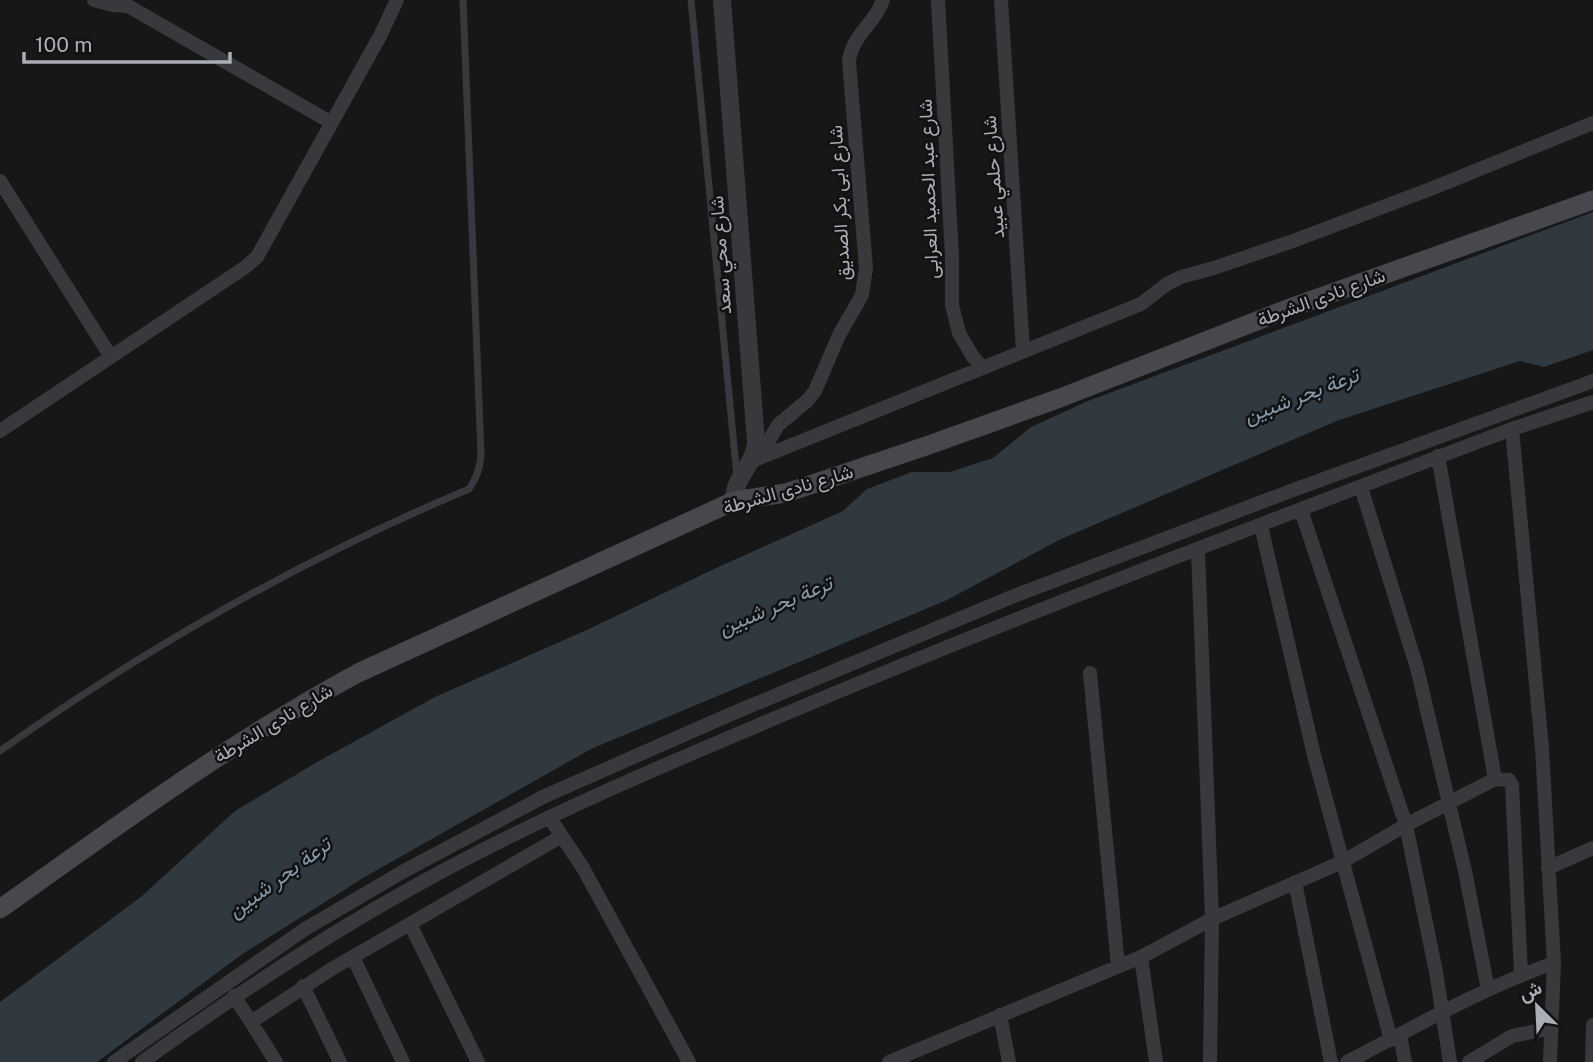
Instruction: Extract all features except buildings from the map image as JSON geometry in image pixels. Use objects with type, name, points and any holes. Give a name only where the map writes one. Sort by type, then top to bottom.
[{"type":"main road","name":"شارع نادى الشرطة","points":[[0,909],[187,776],[311,698],[358,673],[734,502],[786,493],[926,446],[1060,398],[1302,303],[1593,200]]},
{"type":"street","points":[[94,0],[111,5],[127,3],[332,123]]},
{"type":"street","points":[[0,431],[257,257],[380,37],[397,0]]},
{"type":"street","name":"شارع محي سعد","points":[[722,0],[756,442],[752,461]]},
{"type":"street","name":"شارع ابى بكر الصديق","points":[[752,461],[767,444],[778,425],[815,391],[839,335],[863,295],[866,268],[849,61],[854,43],[879,12],[883,0]]},
{"type":"street","name":"شارع عبد الحميد العرابى","points":[[938,0],[952,256],[952,305],[962,339],[983,368]]},
{"type":"street","name":"شارع حلمي عبيد","points":[[1001,0],[1023,351]]},
{"type":"street","points":[[734,502],[738,481],[752,461],[1141,304],[1174,280],[1227,264],[1357,217],[1593,123]]},
{"type":"street","points":[[0,181],[111,357]]},
{"type":"street","points":[[114,1062],[305,929],[404,870],[545,796],[731,714],[1014,596],[1296,489],[1593,381]]},
{"type":"street","points":[[142,1062],[234,996],[415,886],[549,817],[875,676],[1021,617],[1438,456],[1593,401]]},
{"type":"street","points":[[1512,429],[1541,735],[1554,963],[1550,1062]]},
{"type":"street","points":[[1438,456],[1495,779]]},
{"type":"street","points":[[1361,487],[1417,668],[1488,990]]},
{"type":"street","points":[[1301,510],[1406,825],[1434,960],[1450,1062]]},
{"type":"street","points":[[1261,526],[1314,755],[1342,862],[1405,1062]]},
{"type":"street","points":[[1198,550],[1212,919],[1210,1062]]},
{"type":"street","points":[[1090,673],[1118,966]]},
{"type":"street","points":[[890,1062],[1141,957],[1212,919],[1342,862],[1495,779],[1509,780],[1513,790],[1521,974]]},
{"type":"street","points":[[549,817],[583,868],[689,1062]]},
{"type":"street","points":[[251,1022],[303,986],[562,836]]},
{"type":"street","points":[[1548,868],[1593,848]]},
{"type":"street","points":[[1295,882],[1331,1062]]},
{"type":"street","points":[[410,924],[478,1062]]},
{"type":"street","points":[[352,957],[404,1062]]},
{"type":"street","points":[[1141,957],[1157,1062]]},
{"type":"street","points":[[1349,1062],[1521,974],[1554,963]]},
{"type":"street","points":[[303,986],[340,1062]]},
{"type":"street","points":[[234,996],[276,1062]]},
{"type":"street","points":[[1000,1015],[1009,1062]]},
{"type":"street","points":[[1592,1062],[1593,1025]]},
{"type":"street","points":[[1469,1062],[1512,1036],[1551,1028]]},
{"type":"street","points":[[926,1046],[929,1062]]},
{"type":"lane","points":[[0,751],[137,661],[226,609],[330,552],[469,489],[475,480],[481,454],[463,0]]},
{"type":"lane","points":[[691,0],[738,481]]},
{"type":"water","name":"ترعة بحر شبين","points":[[1593,212],[1593,350],[1544,367],[1520,361],[1339,420],[1061,539],[947,600],[591,749],[363,878],[241,955],[97,1062],[0,1062],[0,1002],[142,896],[235,811],[435,697],[843,511],[867,489],[912,472],[950,472],[993,458],[1031,427],[1088,401]]}]
